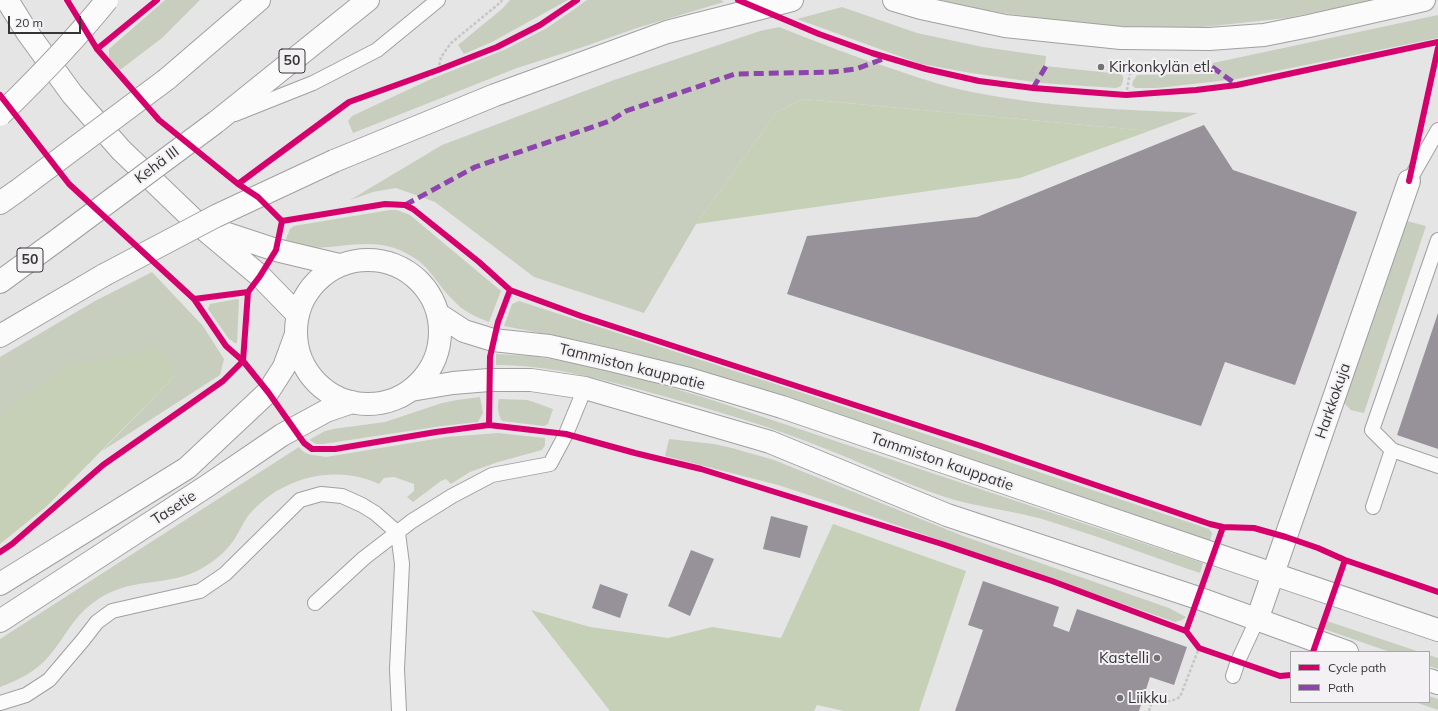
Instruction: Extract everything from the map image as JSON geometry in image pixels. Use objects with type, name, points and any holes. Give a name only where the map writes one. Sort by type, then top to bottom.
[{"type":"main road","points":[[7,0],[72,94],[121,150],[198,224],[260,276],[297,324],[297,343],[302,361],[314,379],[328,392],[352,402],[370,404],[391,400],[411,390],[453,382],[531,380],[586,388],[770,442],[947,515],[1198,598],[1344,651]]},
{"type":"main road","points":[[0,115],[90,22],[107,0]]},
{"type":"main road","points":[[0,203],[167,79],[259,0]]},
{"type":"main road","name":"Kehä III","points":[[0,282],[216,122],[368,0]]},
{"type":"main road","points":[[0,336],[104,274],[216,216],[334,161],[494,95],[667,32],[792,0]]},
{"type":"main road","points":[[894,0],[921,8],[1005,26],[1121,38],[1209,39],[1271,33],[1424,0]]},
{"type":"main road","name":"Harkkokuja","points":[[1257,620],[1409,181]]},
{"type":"main road","points":[[198,224],[276,250],[339,265],[356,260],[379,260],[399,266],[423,284],[441,316],[440,340],[437,353],[428,372],[411,390]]},
{"type":"main road","name":"Tasetie","points":[[0,584],[187,468],[268,392],[284,367],[308,292],[321,277],[339,265]]},
{"type":"main road","name":"Tammiston kauppatie","points":[[441,316],[464,331],[493,340],[549,346],[611,360],[689,380],[782,407],[1438,630]]},
{"type":"main road","name":"Tasetie","points":[[0,621],[207,486],[282,435],[326,411],[352,402]]},
{"type":"lane","points":[[216,122],[313,83],[377,50],[438,0]]},
{"type":"lane","points":[[881,0],[921,8]]},
{"type":"lane","points":[[1409,181],[1438,130]]},
{"type":"lane","points":[[1438,240],[1372,430],[1392,450],[1438,466]]},
{"type":"lane","points":[[315,603],[364,558],[412,521],[452,496],[492,474],[550,464],[566,434],[586,388]]},
{"type":"lane","points":[[1373,507],[1392,450]]},
{"type":"lane","points":[[0,703],[26,695],[49,680],[97,622],[112,611],[200,591],[226,574],[300,500],[321,494],[342,496],[362,505],[375,513],[398,533],[402,564],[396,669],[399,711]]},
{"type":"lane","points":[[1233,676],[1238,661],[1257,620]]},
{"type":"path","points":[[438,70],[442,57],[451,43],[502,0]]},
{"type":"path","points":[[431,73],[446,67]]},
{"type":"path","points":[[1126,95],[1131,68]]},
{"type":"path","points":[[1118,94],[1134,94]]},
{"type":"path","points":[[1195,642],[1199,648],[1238,661]]},
{"type":"path","points":[[1149,711],[1152,702],[1165,702],[1180,697],[1199,648]]},
{"type":"green space","points":[[165,0],[200,0],[162,38],[120,70],[109,58],[109,49]]},
{"type":"green space","points":[[510,0],[568,0],[492,42],[464,54],[458,45],[502,9]]},
{"type":"green space","points":[[587,0],[721,0],[724,2],[637,28],[517,68],[353,133],[348,121],[352,116],[431,79],[504,50],[547,28]]},
{"type":"green space","points":[[942,0],[1376,0],[1287,18],[1175,30],[1081,24],[975,9]]},
{"type":"green space","points":[[842,7],[917,33],[983,47],[1046,56],[1045,66],[1120,74],[1123,76],[1123,81],[1121,86],[1116,88],[1041,83],[921,64],[797,19]]},
{"type":"green space","points":[[1438,15],[1438,38],[1237,79],[1157,88],[1135,88],[1132,85],[1137,75],[1210,74],[1213,63]]},
{"type":"green space","points":[[779,27],[884,66],[935,83],[972,92],[1056,104],[1113,109],[1198,113],[1149,131],[803,99],[777,112],[696,224],[644,313],[534,277],[435,202],[396,188],[373,192],[350,200],[442,145],[614,80],[760,31]]},
{"type":"green space","points":[[803,99],[1149,131],[1020,178],[696,224],[777,112]]},
{"type":"green space","points":[[397,210],[410,215],[501,291],[489,322],[474,316],[457,304],[418,260],[399,250],[375,244],[315,248],[284,244],[290,229],[294,226]]},
{"type":"green space","points":[[1407,221],[1426,226],[1364,413],[1351,410],[1344,403]]},
{"type":"green space","points":[[152,272],[203,326],[224,359],[220,375],[102,451],[175,376],[0,416],[0,357],[95,301]]},
{"type":"green space","points":[[237,299],[239,300],[237,343],[235,343],[229,339],[208,309],[210,304]]},
{"type":"green space","points":[[519,301],[803,393],[1209,529],[1212,533],[1210,541],[767,391],[634,353],[504,326],[512,304]]},
{"type":"green space","points":[[164,348],[175,376],[47,506],[0,544],[0,416],[71,365]]},
{"type":"green space","points":[[496,354],[532,356],[563,361],[642,379],[703,397],[1203,563],[1200,573],[1042,519],[945,497],[913,486],[801,439],[742,419],[663,396],[580,375],[538,368],[496,365]]},
{"type":"green space","points":[[480,397],[483,413],[478,422],[323,444],[316,444],[309,440],[325,431],[385,422],[442,403]]},
{"type":"green space","points":[[499,399],[528,400],[553,409],[548,424],[544,426],[502,421],[498,410]]},
{"type":"green space","points":[[498,433],[545,438],[545,445],[542,450],[498,462],[470,472],[451,484],[446,479],[441,481],[413,502],[407,497],[414,491],[414,484],[394,477],[384,478],[379,484],[362,478],[344,475],[326,475],[308,478],[275,492],[248,516],[234,540],[222,554],[212,562],[197,571],[184,576],[122,588],[97,600],[76,619],[45,661],[21,678],[0,687],[0,639],[299,447],[307,454],[326,457],[447,437]]},
{"type":"green space","points":[[669,439],[714,444],[774,460],[963,536],[1169,608],[1186,617],[1175,622],[778,485],[665,456]]},
{"type":"green space","points":[[833,524],[966,571],[919,711],[844,711],[817,705],[814,711],[610,711],[531,610],[590,627],[668,638],[712,627],[781,638]]},
{"type":"green space","points":[[1327,621],[1417,651],[1387,651],[1324,629]]},
{"type":"green space","points":[[1430,655],[1438,658],[1438,669],[1430,666]]},
{"type":"green space","points":[[1430,696],[1438,699],[1438,710],[1418,703],[1430,703]]},
{"type":"building","points":[[1204,125],[1233,170],[1357,212],[1295,385],[1225,362],[1201,426],[787,294],[807,236],[977,217]]},
{"type":"building","points":[[1438,313],[1438,449],[1397,435]]},
{"type":"building","points":[[771,516],[808,526],[800,558],[763,549]]},
{"type":"building","points":[[691,550],[714,559],[690,616],[668,606]]},
{"type":"building","points":[[983,581],[1059,607],[1053,626],[1069,632],[1077,609],[1187,647],[1174,685],[1150,677],[1139,711],[955,711],[983,630],[968,625]]},
{"type":"building","points":[[600,584],[628,594],[620,618],[592,608]]},
{"type":"marked path","points":[[405,205],[475,167],[610,121],[626,111],[735,74],[832,72],[856,69],[886,58]]},
{"type":"marked path","points":[[1033,88],[1048,63]]},
{"type":"marked path","points":[[1212,67],[1237,85]]},
{"type":"cycle path","points":[[67,0],[97,49],[159,120],[238,184],[258,197],[282,221]]},
{"type":"cycle path","points":[[97,49],[157,0]]},
{"type":"cycle path","points":[[238,184],[349,102],[497,47],[540,25],[577,0]]},
{"type":"cycle path","points":[[738,0],[819,34],[872,53],[926,69],[979,81],[1033,88],[1126,95],[1196,90],[1237,85],[1438,42]]},
{"type":"cycle path","points":[[1409,181],[1438,48]]},
{"type":"cycle path","points":[[0,95],[69,184],[194,299],[226,346],[243,361],[268,392],[304,443],[312,449],[335,449],[436,432],[489,425],[566,434],[701,469],[942,544],[1052,581],[1186,631],[1199,648],[1280,676],[1290,675]]},
{"type":"cycle path","points":[[282,221],[385,204],[405,205],[413,209],[479,262],[510,290],[581,316],[981,446],[1210,524],[1223,527],[1254,528],[1286,537],[1318,548],[1345,560],[1438,592]]},
{"type":"cycle path","points":[[0,552],[12,544],[103,465],[223,381],[243,361],[248,292],[276,250],[282,221]]},
{"type":"cycle path","points":[[489,425],[490,357],[498,322],[510,290]]},
{"type":"cycle path","points":[[194,299],[248,292]]},
{"type":"cycle path","points":[[1186,631],[1223,527]]},
{"type":"cycle path","points":[[1313,651],[1345,560]]},
{"type":"place","name":"Kirkonkylän etl.","points":[[1101,67]]},
{"type":"place","name":"Kastelli","points":[[1157,658]]},
{"type":"place","name":"Liikku","points":[[1120,698]]}]
